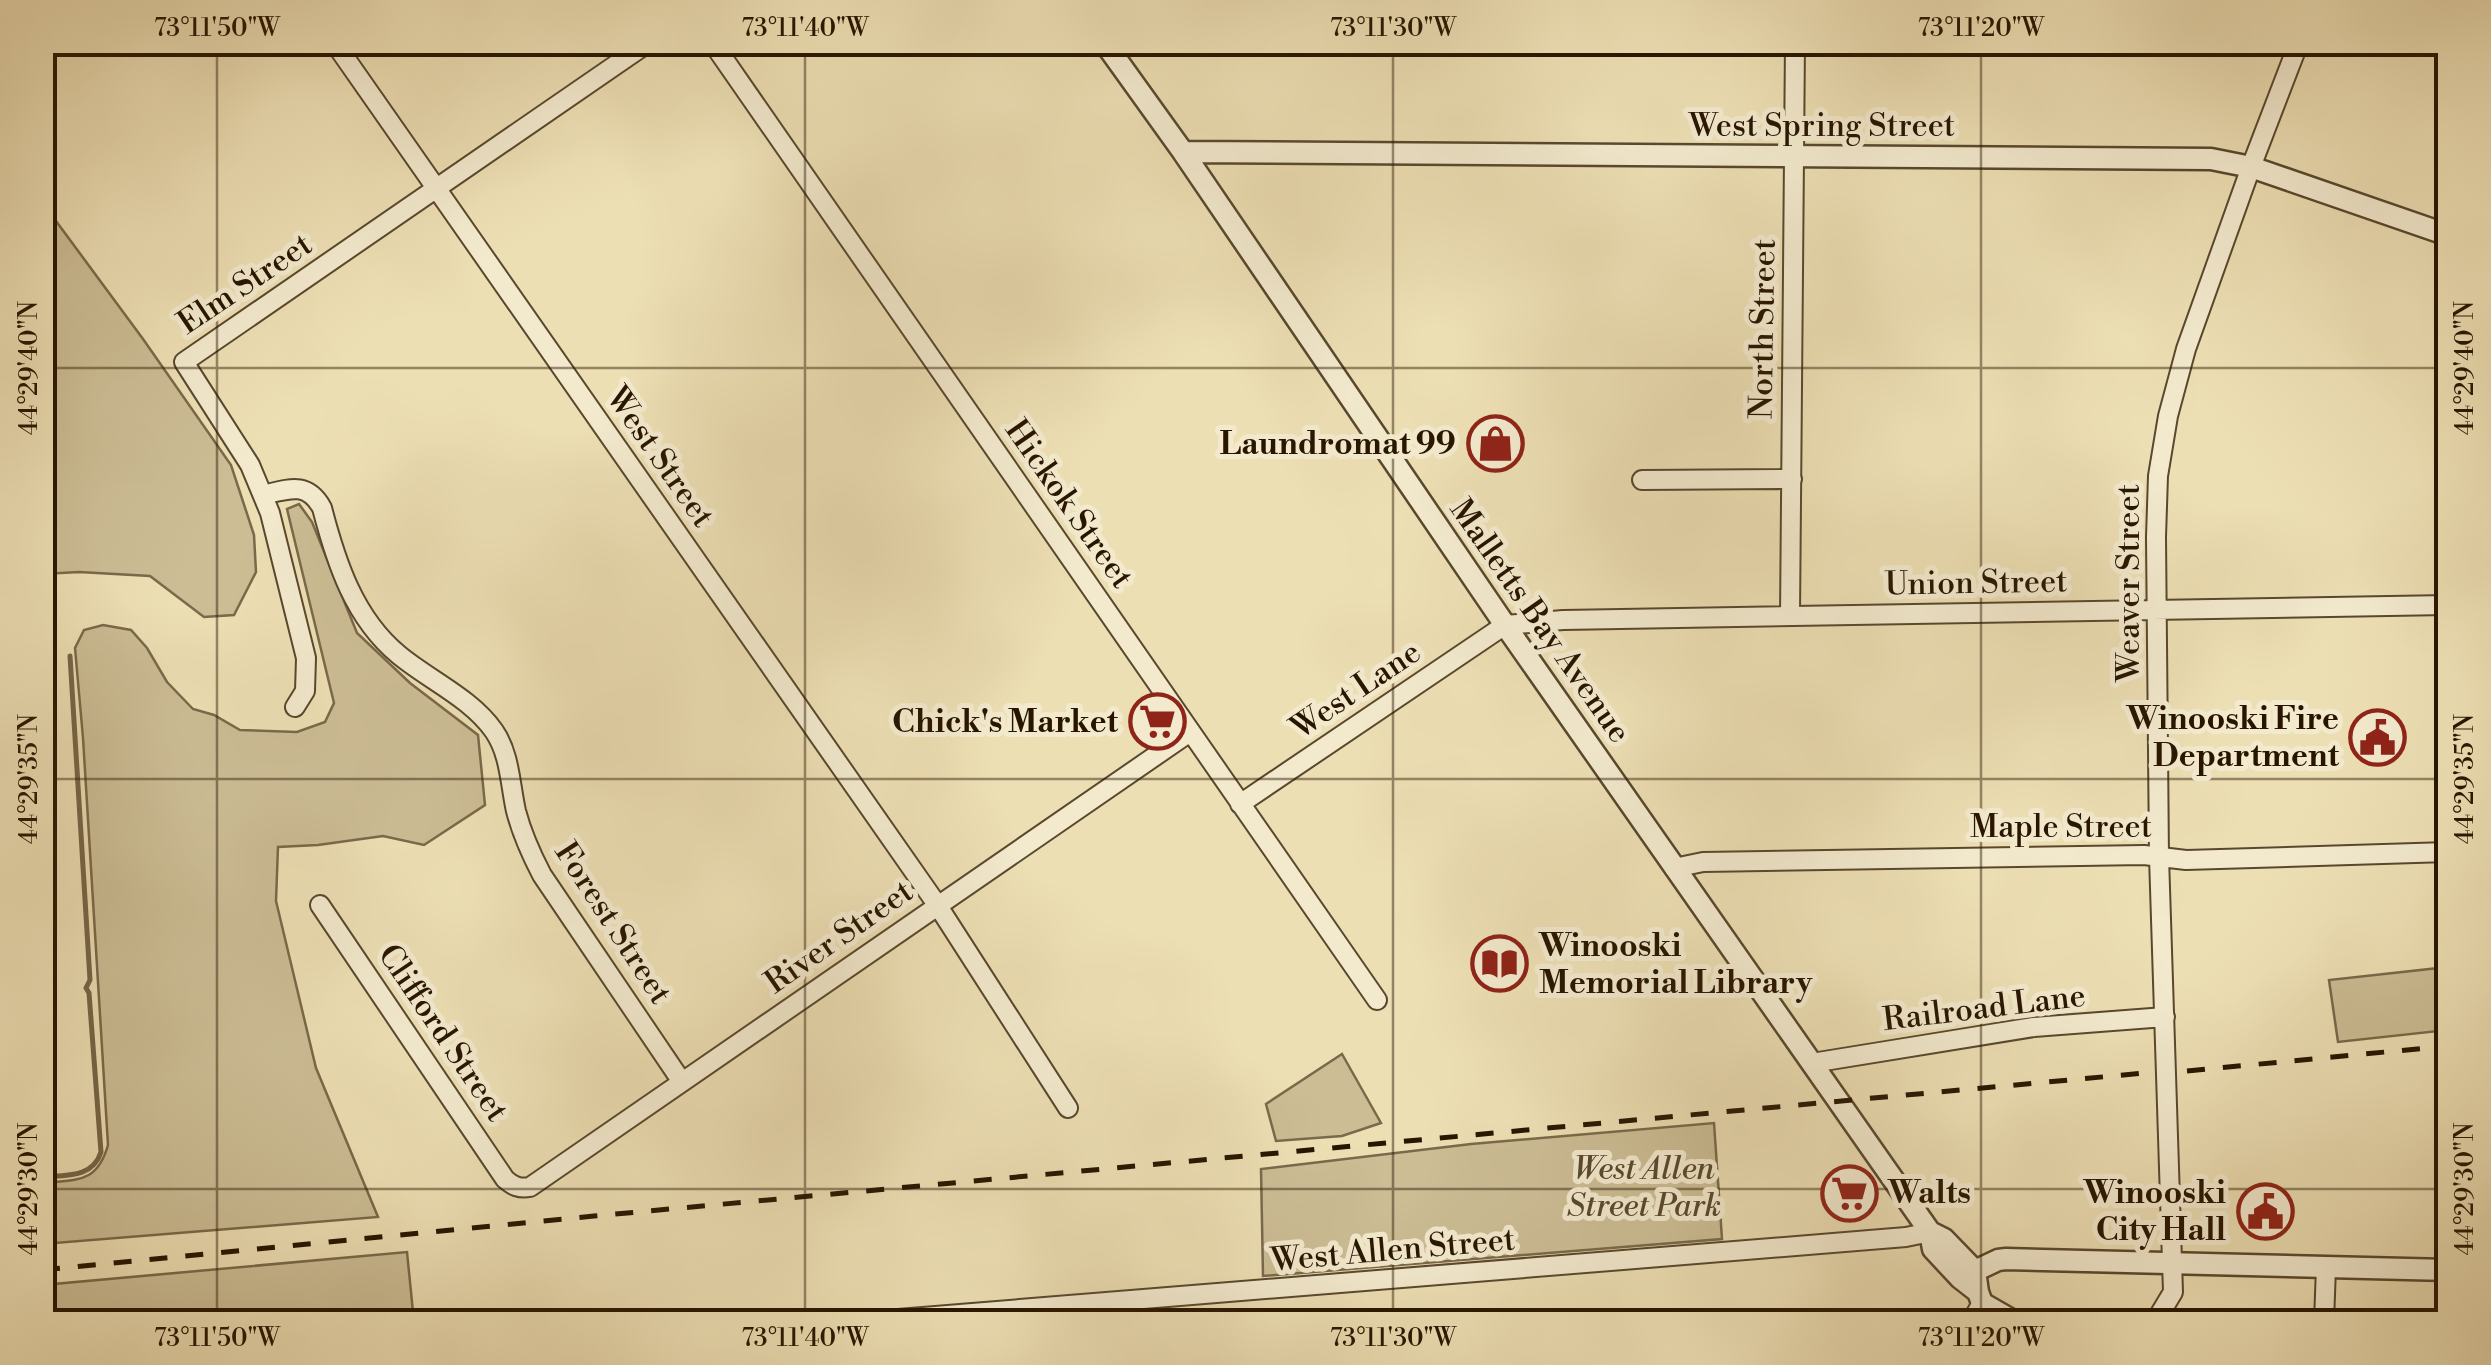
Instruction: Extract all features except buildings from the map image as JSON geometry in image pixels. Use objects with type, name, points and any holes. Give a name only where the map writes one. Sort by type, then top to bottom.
[{"type":"street","name":"West Street","points":[[334,42],[938,906],[1068,1108]]},
{"type":"street","name":"Elm Street","points":[[296,707],[305,692],[306,658],[276,531],[250,465],[184,362],[649,42]]},
{"type":"street","name":"Hickok Street","points":[[712,42],[1377,1000]]},
{"type":"street","name":"Malletts Bay Avenue","points":[[1104,42],[1505,626],[1930,1232],[1944,1239],[1974,1286],[2014,1322]]},
{"type":"street","name":"North Street","points":[[1790,616],[1795,42]]},
{"type":"street","name":"Weaver Street","points":[[2155,1322],[2173,1292],[2159,857],[2158,476],[2168,416],[2186,349],[2298,42]]},
{"type":"street","name":"West Spring Street","points":[[1183,152],[2211,159],[2251,167],[2448,235]]},
{"type":"street","points":[[1642,480],[1792,480]]},
{"type":"street","name":"Forest Street","points":[[263,494],[297,488],[316,498],[344,580],[374,629],[399,655],[472,707],[492,728],[506,757],[525,840],[542,875],[682,1082]]},
{"type":"street","name":"Union Street","points":[[1505,626],[1543,621],[2448,605]]},
{"type":"street","name":"West Lane","points":[[1240,804],[1505,626]]},
{"type":"street","name":"River Street","points":[[521,1188],[540,1182],[1190,732]]},
{"type":"street","name":"Maple Street","points":[[1674,868],[1691,863],[1990,856],[2144,855],[2186,860],[2448,852]]},
{"type":"street","name":"Clifford Street","points":[[320,904],[505,1178],[521,1188]]},
{"type":"street","name":"Railroad Lane","points":[[1812,1063],[2034,1028],[2165,1017]]},
{"type":"street","name":"West Allen Street","points":[[861,1322],[1906,1238],[1930,1232]]},
{"type":"street","points":[[1971,1322],[1974,1286],[1998,1260],[2006,1259],[2448,1270]]},
{"type":"street","points":[[2324,1322],[2326,1267]]},
{"type":"green space","points":[[42,202],[231,465],[254,535],[256,572],[234,615],[204,617],[150,576],[43,574]]},
{"type":"green space","points":[[299,504],[312,522],[357,633],[410,683],[478,735],[485,805],[424,845],[383,836],[278,847],[276,901],[316,1068],[378,1217],[43,1244],[43,1183],[76,1180],[92,1173],[108,1145],[75,648],[84,630],[103,625],[131,630],[167,682],[193,709],[214,715],[240,730],[297,732],[325,722],[334,703],[287,509]]},
{"type":"green space","points":[[2448,967],[2448,1030],[2338,1042],[2329,980]]},
{"type":"green space","points":[[1342,1054],[1381,1123],[1342,1136],[1276,1141],[1266,1104]]},
{"type":"green space","name":"West Allen Street Park","points":[[1714,1123],[1722,1239],[1263,1276],[1261,1169],[1471,1144]]},
{"type":"green space","points":[[407,1252],[414,1322],[43,1322],[43,1285]]},
{"type":"waterway","points":[[42,1177],[85,1171],[101,1152],[86,988],[90,980],[70,656]]},
{"type":"railway","points":[[2187,1071],[2448,1046]]},
{"type":"railway","points":[[42,1270],[2145,1073]]},
{"type":"place","name":"Laundromat 99","points":[[1495,444]]},
{"type":"place","name":"Chick's Market","points":[[1157,722]]},
{"type":"place","name":"Winooski Fire Department","points":[[2378,737]]},
{"type":"place","name":"Winooski Memorial Library","points":[[1500,964]]},
{"type":"place","name":"Walts","points":[[1849,1193]]},
{"type":"place","name":"Winooski City Hall","points":[[2265,1211]]}]
